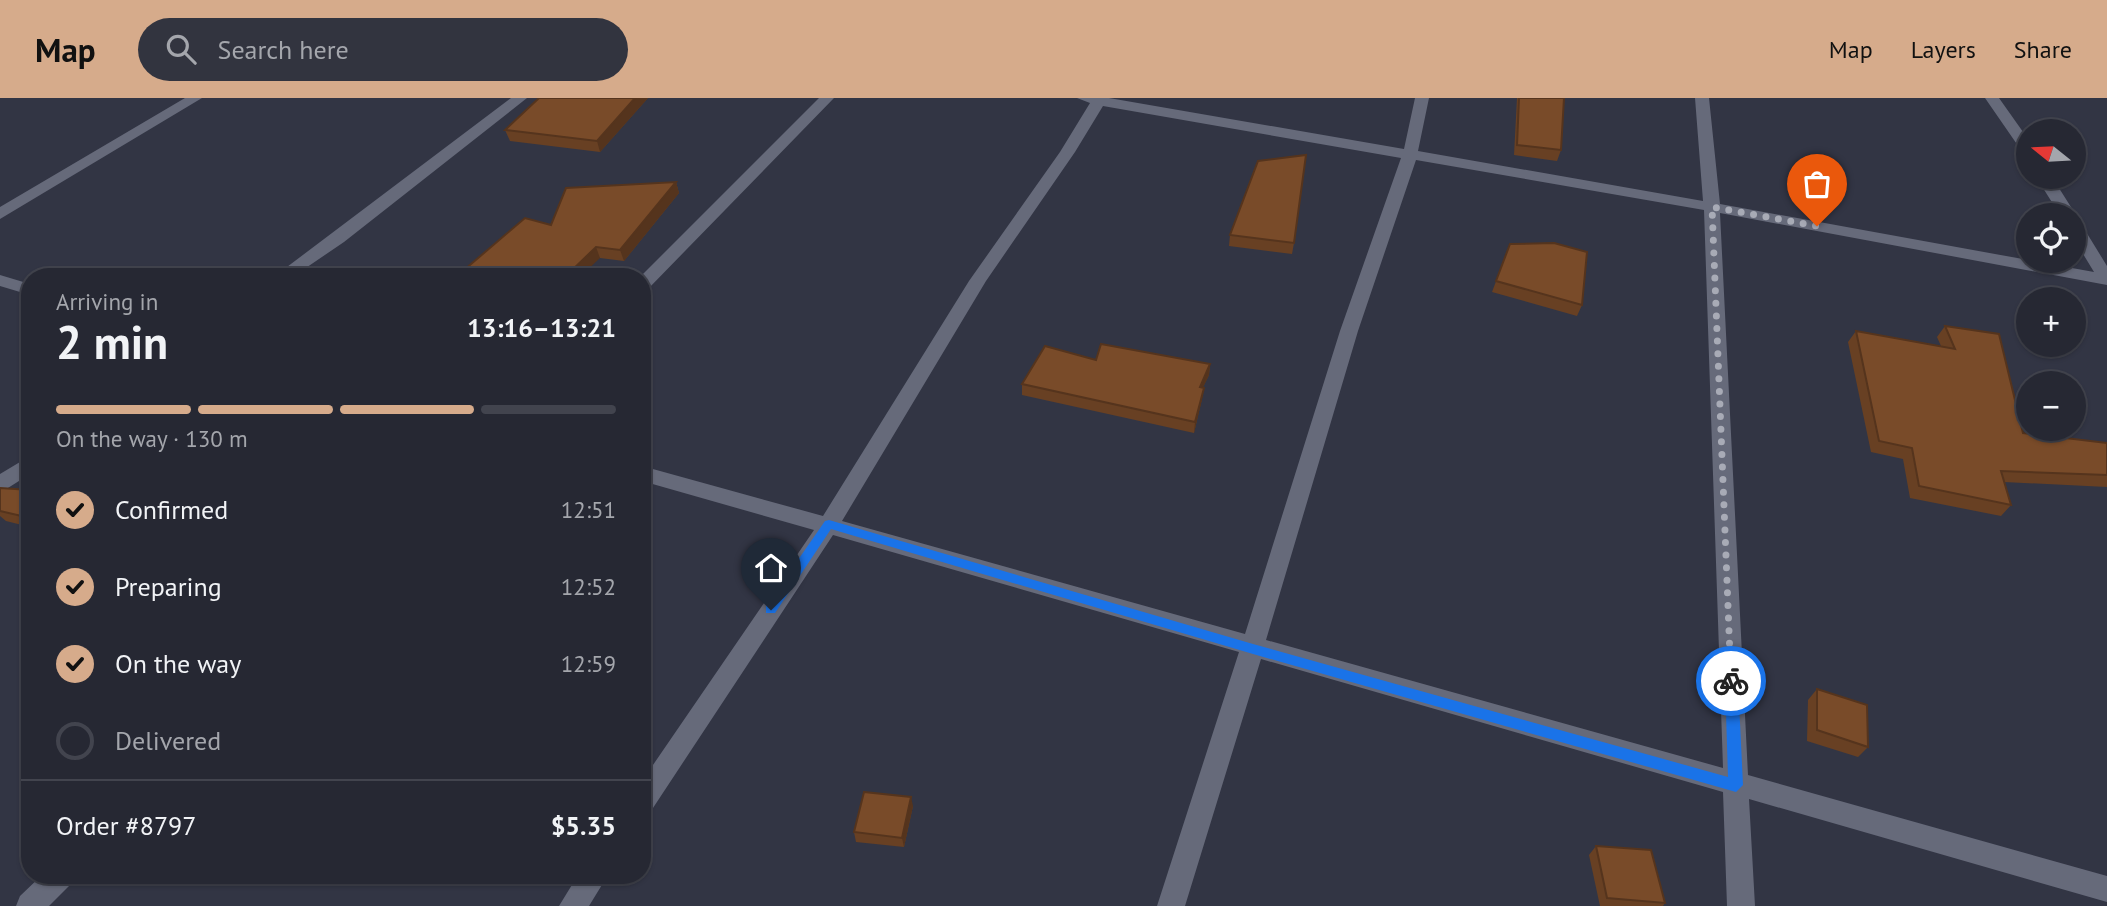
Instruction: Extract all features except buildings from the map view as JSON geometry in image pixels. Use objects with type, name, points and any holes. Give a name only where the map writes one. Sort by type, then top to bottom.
[{"type":"street","points":[[0,214],[195,98]]},
{"type":"street","points":[[295,268],[338,238],[520,98]]},
{"type":"street","points":[[651,276],[827,98]]},
{"type":"street","points":[[1171,906],[1253,649],[1349,331],[1410,155],[1422,98]]},
{"type":"street","points":[[1702,98],[1712,207],[1741,906]]},
{"type":"street","points":[[1992,98],[2016,133]]},
{"type":"street","points":[[651,790],[829,524],[978,281],[1067,152],[1094,99],[1712,207],[2107,280]]},
{"type":"street","points":[[2086,245],[2107,280]]},
{"type":"street","points":[[0,280],[21,287]]},
{"type":"street","points":[[0,485],[21,470]]},
{"type":"street","points":[[651,475],[829,524],[1253,649],[2107,889]]},
{"type":"street","points":[[30,906],[52,884]]},
{"type":"street","points":[[573,906],[588,884]]},
{"type":"way so far","points":[[1731,681],[1712,207],[1817,226]]},
{"type":"route","points":[[771,610],[829,524],[1253,649],[1736,785],[1731,681]]}]
